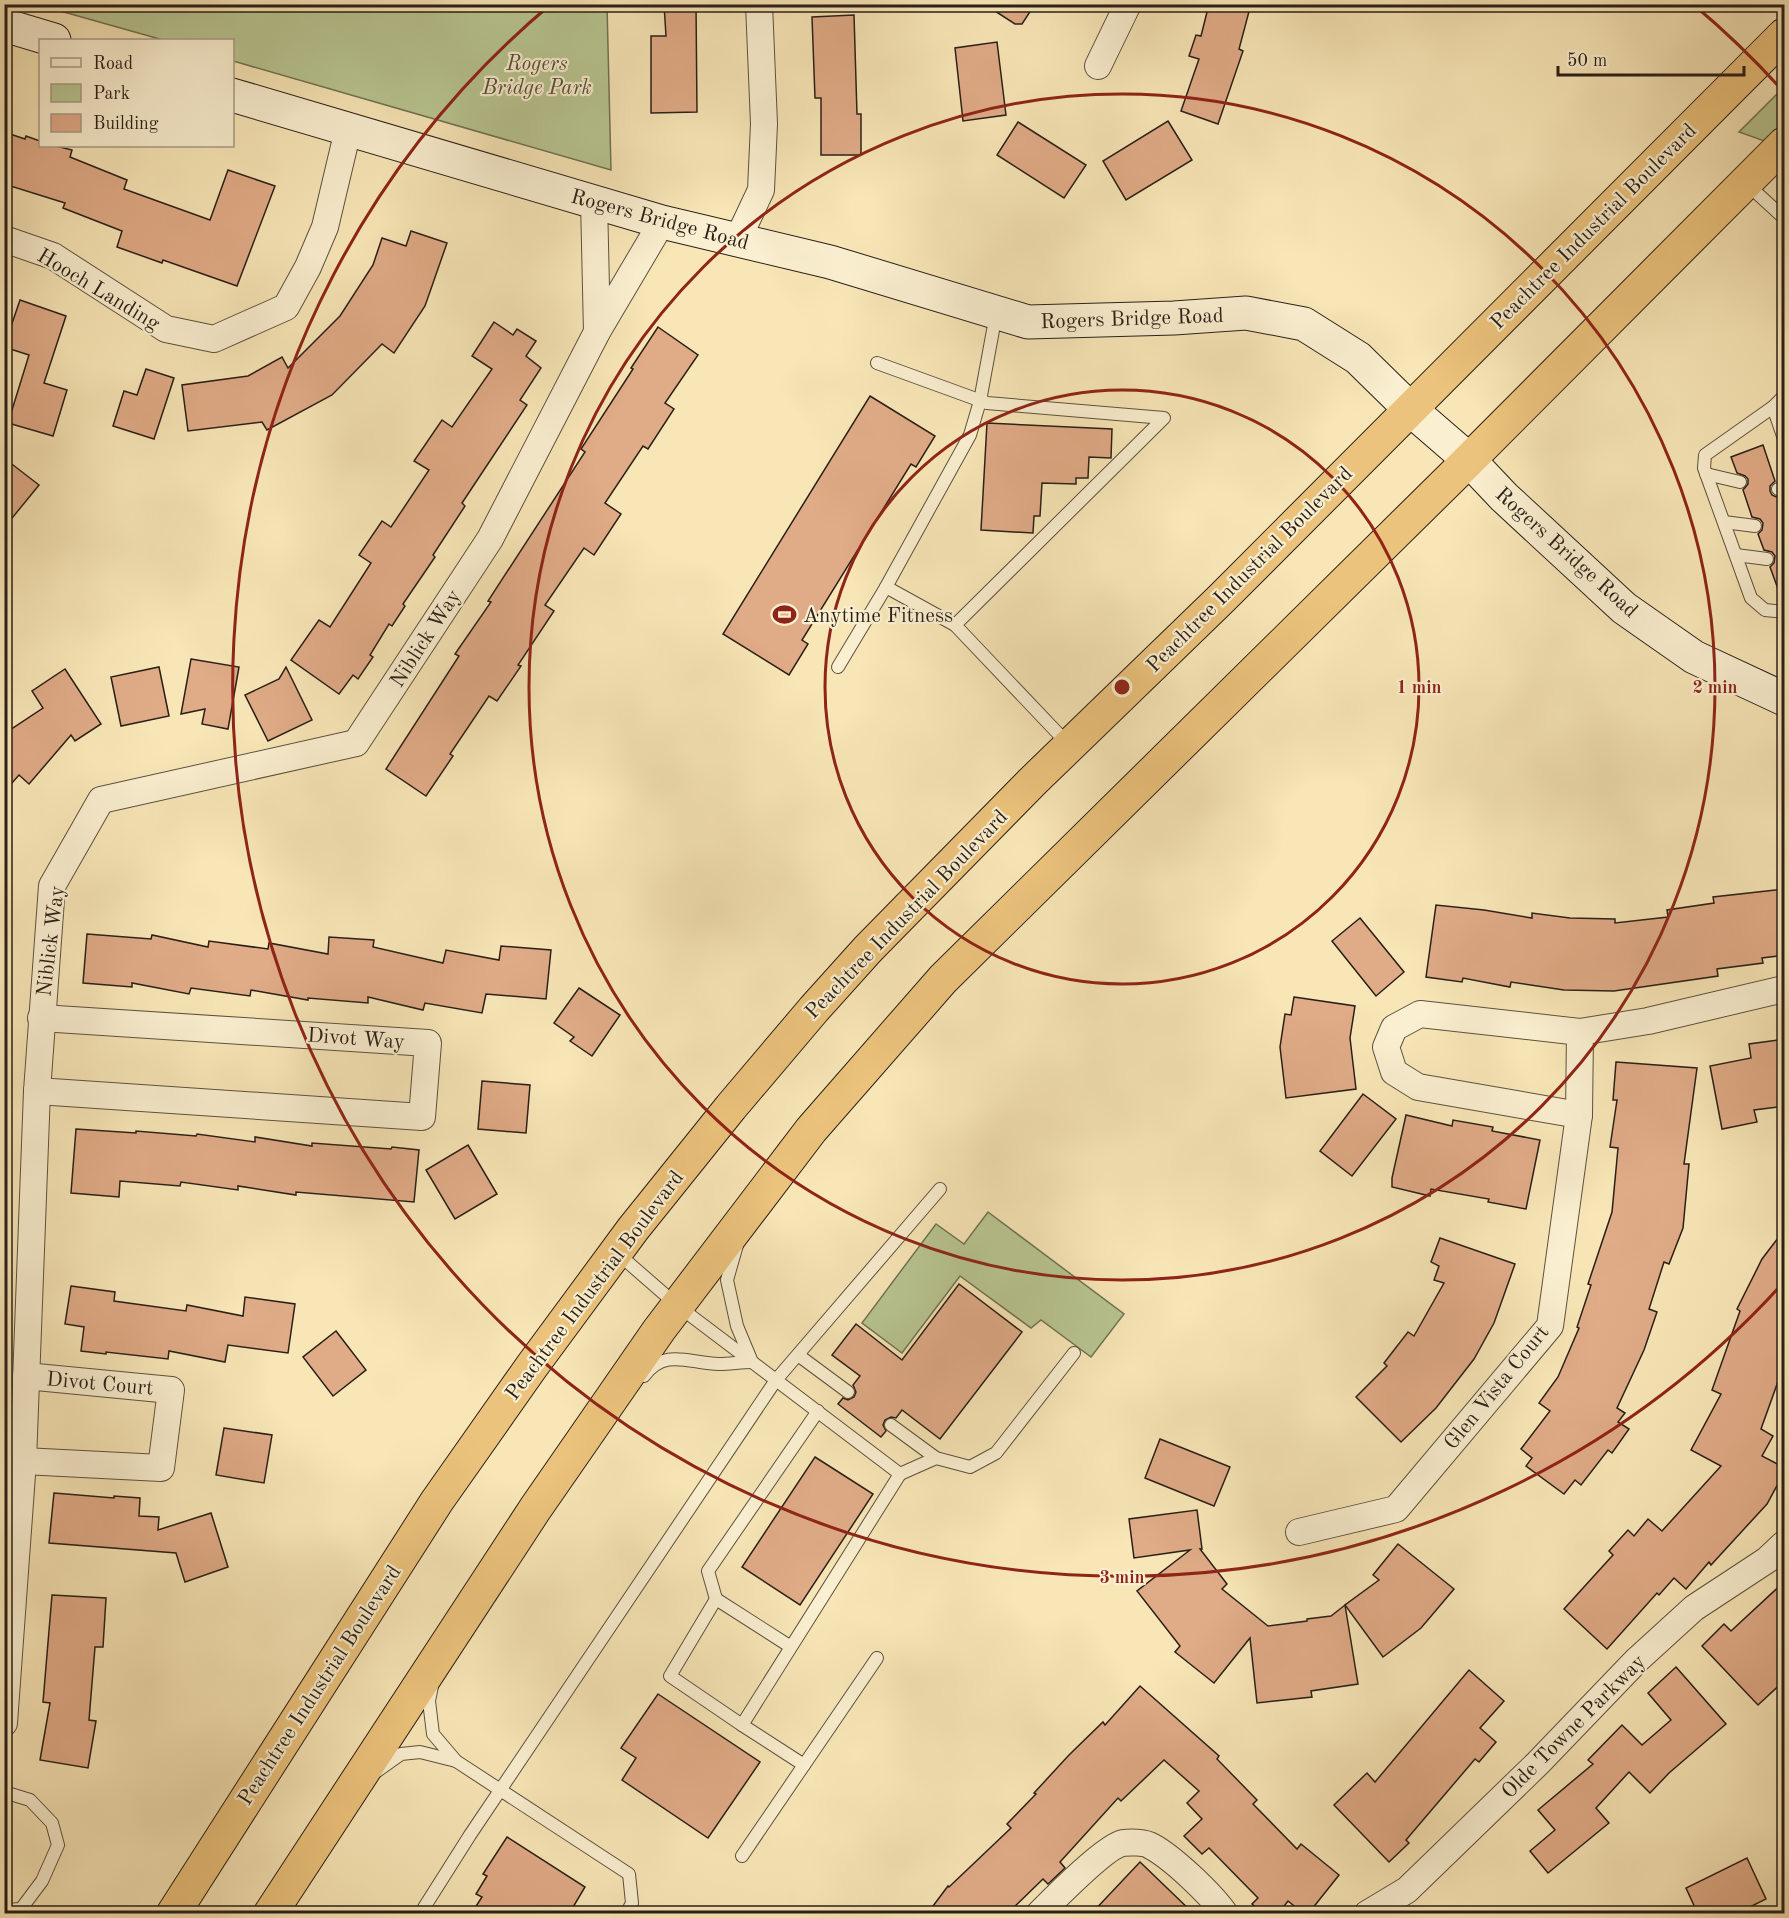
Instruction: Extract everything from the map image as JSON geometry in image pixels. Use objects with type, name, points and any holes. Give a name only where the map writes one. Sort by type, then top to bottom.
[{"type":"highway","name":"Peachtree Industrial Boulevard","points":[[173,1914],[437,1501],[532,1366],[616,1252],[731,1107],[814,1009],[876,941],[1070,746],[1222,598],[1785,34]]},
{"type":"highway","points":[[283,1905],[437,1658],[535,1509],[678,1306],[811,1130],[943,979],[1469,460],[1785,144]]},
{"type":"street","points":[[737,241],[760,190],[764,124],[759,4]]},
{"type":"street","points":[[1098,66],[1128,4]]},
{"type":"street","points":[[4,25],[51,39]]},
{"type":"street","name":"Rogers Bridge Road","points":[[234,96],[662,222],[830,262],[1028,322],[1174,318],[1246,313],[1304,324],[1358,358],[1624,608],[1694,657],[1785,699]]},
{"type":"street","name":"Hooch Landing","points":[[4,239],[53,256],[166,329],[214,339],[286,307],[308,267],[325,227],[348,130]]},
{"type":"street","name":"Niblick Way","points":[[594,201],[597,332]]},
{"type":"street","name":"Niblick Way","points":[[4,1723],[23,1461],[37,1091],[52,886],[101,800],[356,743],[490,539],[597,332],[662,222]]},
{"type":"street","points":[[1579,1115],[1418,1087],[1394,1072],[1386,1047],[1394,1028],[1420,1014],[1580,1032],[1668,1016],[1785,989]]},
{"type":"street","name":"Divot Way","points":[[37,1091],[422,1117],[428,1043],[41,1018]]},
{"type":"street","name":"Glen Vista Court","points":[[1299,1532],[1396,1509],[1550,1326],[1579,1115],[1580,1032]]},
{"type":"street","name":"Divot Court","points":[[23,1461],[161,1468],[171,1390],[26,1376]]},
{"type":"street","name":"Olde Towne Parkway","points":[[1367,1914],[1407,1890],[1538,1763],[1637,1660],[1694,1608],[1767,1560],[1785,1544]]},
{"type":"street","points":[[1039,1914],[1101,1857],[1122,1843],[1148,1844],[1171,1860],[1217,1903],[1225,1914]]},
{"type":"lane","points":[[1746,183],[1785,218]]},
{"type":"lane","points":[[838,667],[970,435],[980,401],[996,312]]},
{"type":"lane","points":[[877,363],[987,403],[1164,418],[955,625]]},
{"type":"lane","points":[[1785,396],[1705,455],[1704,468],[1751,598],[1765,610],[1785,612]]},
{"type":"lane","points":[[1773,407],[1785,439]]},
{"type":"lane","points":[[1706,474],[1740,482]]},
{"type":"lane","points":[[1724,522],[1755,526]]},
{"type":"lane","points":[[1736,555],[1767,559]]},
{"type":"lane","points":[[886,586],[955,625],[1070,746]]},
{"type":"lane","points":[[420,1914],[501,1789],[776,1380],[940,1189]]},
{"type":"lane","points":[[752,1362],[737,1326],[727,1280],[739,1239],[760,1197]]},
{"type":"lane","points":[[616,1252],[678,1306],[900,1474]]},
{"type":"lane","points":[[891,1425],[936,1458],[970,1467],[996,1453],[1074,1353]]},
{"type":"lane","points":[[798,1355],[848,1392]]},
{"type":"lane","points":[[636,1387],[650,1367],[673,1358],[718,1364],[752,1362]]},
{"type":"lane","points":[[791,1647],[716,1599],[708,1571],[818,1411]]},
{"type":"lane","points":[[479,1594],[524,1542],[601,1435]]},
{"type":"lane","points":[[742,1725],[900,1474],[936,1458]]},
{"type":"lane","points":[[716,1599],[670,1676],[804,1764]]},
{"type":"lane","points":[[437,1658],[429,1701],[433,1734],[456,1761],[629,1874],[632,1903],[626,1914]]},
{"type":"lane","points":[[742,1856],[877,1658]]},
{"type":"lane","points":[[283,1905],[374,1773],[401,1754],[420,1752],[456,1761]]},
{"type":"lane","points":[[4,1792],[30,1800],[52,1823],[58,1845],[42,1881],[21,1909],[4,1910]]},
{"type":"green space","name":"Rogers Bridge Park","points":[[39,5],[607,5],[611,170],[234,61],[234,39],[159,39]]},
{"type":"green space","points":[[1784,87],[1784,148],[1739,132]]},
{"type":"green space","points":[[988,1212],[1124,1314],[1091,1357],[1041,1320],[1031,1328],[960,1276],[902,1353],[862,1323],[936,1224],[964,1244]]},
{"type":"building","points":[[664,4],[696,4],[697,112],[651,113],[651,36],[666,36]]},
{"type":"building","points":[[984,4],[1035,4],[1022,24],[1015,24]]},
{"type":"building","points":[[1209,4],[1251,4],[1239,49],[1243,51],[1218,124],[1181,111],[1199,59],[1189,56],[1196,35],[1201,36]]},
{"type":"building","points":[[854,15],[857,114],[861,114],[861,155],[821,155],[821,98],[815,98],[812,17]]},
{"type":"building","points":[[997,42],[1006,115],[963,121],[955,48]]},
{"type":"building","points":[[1168,121],[1192,160],[1126,200],[1103,161]]},
{"type":"building","points":[[1018,122],[1086,165],[1064,198],[997,155]]},
{"type":"building","points":[[4,132],[39,141],[39,147],[60,147],[72,150],[70,157],[127,180],[124,189],[210,220],[228,170],[275,186],[237,286],[163,260],[162,263],[117,247],[122,231],[63,208],[65,203],[4,184]]},
{"type":"building","points":[[411,231],[447,243],[425,306],[394,353],[382,344],[332,395],[267,430],[262,422],[188,431],[182,385],[248,376],[282,357],[288,368],[340,316],[373,265],[382,238],[406,246]]},
{"type":"building","points":[[20,300],[66,316],[44,383],[67,390],[53,436],[8,423],[29,355],[4,347]]},
{"type":"building","points":[[494,322],[513,335],[517,329],[536,341],[526,356],[541,368],[520,400],[527,405],[462,503],[465,506],[433,555],[435,557],[403,604],[405,606],[392,626],[389,624],[370,655],[373,657],[358,679],[353,675],[339,694],[291,660],[319,620],[330,627],[371,563],[359,555],[382,521],[391,527],[429,470],[414,461],[442,420],[452,427],[492,369],[472,356]]},
{"type":"building","points":[[658,327],[698,355],[665,403],[674,409],[648,449],[643,446],[605,503],[621,514],[594,555],[584,548],[545,605],[554,611],[518,665],[521,666],[497,701],[489,696],[450,754],[453,756],[426,796],[386,769],[459,656],[455,654],[491,602],[488,601],[585,452],[581,449]]},
{"type":"building","points":[[146,369],[174,378],[154,439],[113,426],[124,391],[137,395]]},
{"type":"building","points":[[870,396],[935,436],[916,467],[911,464],[802,640],[808,644],[789,675],[723,634]]},
{"type":"building","points":[[987,423],[1112,429],[1111,458],[1089,457],[1088,478],[1076,478],[1076,484],[1042,483],[1040,516],[1034,516],[1033,533],[981,530]]},
{"type":"building","points":[[1763,445],[1775,481],[1770,486],[1770,491],[1772,495],[1781,499],[1785,508],[1785,600],[1782,600],[1770,567],[1774,563],[1775,556],[1772,552],[1764,550],[1758,534],[1762,530],[1763,523],[1760,519],[1752,517],[1743,490],[1748,484],[1748,479],[1737,473],[1731,457]]},
{"type":"building","points":[[4,458],[39,485],[4,528]]},
{"type":"building","points":[[191,659],[239,667],[228,729],[202,724],[205,709],[181,714]]},
{"type":"building","points":[[159,667],[169,716],[121,726],[111,677]]},
{"type":"building","points":[[286,667],[312,720],[268,741],[245,695],[279,679]]},
{"type":"building","points":[[65,669],[101,724],[75,741],[71,735],[29,784],[19,775],[4,792],[4,734],[43,708],[32,691]]},
{"type":"building","points":[[1785,889],[1785,955],[1762,958],[1763,963],[1717,969],[1718,976],[1614,991],[1564,990],[1511,982],[1510,987],[1463,978],[1462,982],[1426,977],[1436,905],[1532,918],[1532,913],[1570,918],[1615,919],[1615,923],[1668,917],[1667,910],[1714,903],[1713,897]]},
{"type":"building","points":[[1360,918],[1404,972],[1376,996],[1332,941]]},
{"type":"building","points":[[87,934],[151,939],[152,935],[208,947],[209,941],[268,949],[269,943],[328,954],[329,937],[374,940],[373,947],[443,963],[446,950],[499,960],[501,946],[551,950],[546,999],[486,994],[482,1013],[425,1003],[423,1010],[368,997],[368,1003],[308,998],[308,1000],[251,990],[250,996],[191,988],[189,994],[132,983],[132,987],[83,983]]},
{"type":"building","points":[[579,988],[620,1015],[592,1056],[570,1041],[574,1037],[554,1023]]},
{"type":"building","points":[[1294,997],[1355,1006],[1350,1038],[1356,1089],[1286,1098],[1280,1047],[1285,1014],[1291,1015]]},
{"type":"building","points":[[1785,1039],[1785,1106],[1754,1110],[1757,1122],[1722,1129],[1710,1066],[1751,1058],[1749,1044]]},
{"type":"building","points":[[1616,1062],[1697,1068],[1684,1164],[1689,1164],[1683,1228],[1669,1264],[1664,1262],[1649,1309],[1657,1312],[1644,1350],[1617,1408],[1625,1413],[1618,1422],[1629,1429],[1612,1453],[1608,1450],[1581,1485],[1575,1480],[1564,1494],[1526,1466],[1532,1458],[1521,1449],[1550,1411],[1539,1403],[1558,1377],[1579,1328],[1577,1327],[1591,1285],[1588,1284],[1612,1212],[1618,1148],[1610,1147],[1617,1100],[1613,1100]]},
{"type":"building","points":[[482,1081],[530,1085],[526,1133],[478,1129]]},
{"type":"building","points":[[1363,1094],[1396,1119],[1352,1176],[1320,1151]]},
{"type":"building","points":[[1406,1115],[1452,1126],[1453,1120],[1493,1127],[1492,1131],[1540,1140],[1526,1209],[1488,1202],[1489,1199],[1431,1189],[1430,1196],[1392,1187]]},
{"type":"building","points":[[76,1129],[196,1136],[197,1134],[255,1142],[255,1137],[312,1146],[312,1143],[419,1150],[414,1202],[296,1192],[296,1195],[238,1186],[238,1190],[181,1182],[180,1186],[120,1181],[119,1197],[71,1193]]},
{"type":"building","points":[[468,1145],[497,1194],[455,1219],[426,1170]]},
{"type":"building","points":[[1785,1229],[1785,1362],[1761,1429],[1773,1436],[1762,1456],[1785,1468],[1785,1471],[1767,1504],[1711,1565],[1709,1562],[1686,1589],[1674,1578],[1659,1595],[1657,1593],[1607,1649],[1564,1609],[1613,1555],[1609,1551],[1628,1530],[1634,1536],[1648,1519],[1662,1531],[1721,1466],[1691,1450],[1721,1394],[1712,1390],[1740,1311],[1737,1309],[1762,1259]]},
{"type":"building","points":[[1440,1238],[1515,1264],[1494,1323],[1474,1359],[1436,1408],[1401,1442],[1356,1397],[1387,1366],[1384,1363],[1408,1332],[1414,1336],[1444,1283],[1434,1280],[1439,1266],[1431,1262]]},
{"type":"building","points":[[959,1284],[1022,1332],[940,1439],[902,1410],[896,1418],[891,1417],[885,1420],[883,1425],[886,1431],[881,1437],[838,1404],[843,1398],[848,1400],[854,1397],[856,1392],[853,1385],[860,1376],[832,1355],[856,1324],[902,1360]]},
{"type":"building","points":[[71,1286],[115,1292],[114,1301],[186,1311],[187,1305],[243,1316],[245,1297],[295,1304],[288,1353],[228,1345],[225,1362],[169,1351],[168,1359],[81,1351],[84,1327],[65,1324]]},
{"type":"building","points":[[336,1331],[366,1370],[333,1396],[303,1357]]},
{"type":"building","points":[[224,1428],[272,1435],[264,1483],[216,1475]]},
{"type":"building","points":[[1160,1439],[1230,1467],[1214,1506],[1145,1478]]},
{"type":"building","points":[[815,1457],[873,1494],[800,1605],[742,1567]]},
{"type":"building","points":[[54,1493],[140,1498],[139,1516],[159,1517],[158,1530],[211,1513],[228,1567],[185,1582],[176,1553],[49,1543]]},
{"type":"building","points":[[1197,1510],[1202,1549],[1200,1549],[1227,1584],[1222,1589],[1268,1626],[1331,1616],[1345,1605],[1358,1684],[1311,1691],[1312,1697],[1257,1703],[1250,1638],[1214,1683],[1175,1652],[1180,1646],[1137,1591],[1190,1550],[1134,1558],[1129,1519]]},
{"type":"building","points":[[1398,1544],[1454,1589],[1421,1628],[1383,1657],[1345,1605],[1379,1580],[1373,1575]]},
{"type":"building","points":[[1785,1581],[1785,1680],[1758,1705],[1702,1646],[1724,1624],[1731,1631]]},
{"type":"building","points":[[52,1595],[106,1598],[103,1647],[95,1647],[89,1720],[96,1721],[88,1768],[40,1760],[50,1703],[43,1702]]},
{"type":"building","points":[[1676,1667],[1726,1724],[1669,1773],[1650,1793],[1629,1772],[1596,1808],[1609,1823],[1548,1873],[1530,1851],[1555,1830],[1538,1810],[1593,1764],[1588,1760],[1622,1725],[1642,1745],[1671,1720],[1648,1693]]},
{"type":"building","points":[[1469,1670],[1504,1701],[1480,1728],[1496,1742],[1479,1762],[1475,1759],[1406,1840],[1409,1843],[1389,1862],[1334,1805],[1367,1773],[1375,1782]]},
{"type":"building","points":[[1140,1686],[1219,1756],[1217,1759],[1257,1800],[1253,1804],[1297,1849],[1301,1844],[1339,1875],[1308,1914],[1304,1914],[1288,1901],[1278,1914],[1264,1914],[1252,1904],[1258,1898],[1209,1848],[1202,1854],[1184,1836],[1202,1819],[1187,1803],[1199,1791],[1164,1760],[1121,1801],[1118,1798],[1060,1862],[1065,1868],[1048,1884],[1043,1879],[1007,1914],[927,1914],[948,1886],[1011,1828],[1007,1824],[1069,1755],[1103,1722],[1105,1725]]},
{"type":"building","points":[[658,1694],[760,1762],[708,1838],[622,1780],[636,1758],[621,1748]]},
{"type":"building","points":[[507,1837],[585,1887],[569,1914],[471,1914],[482,1897],[476,1894],[487,1876],[483,1874]]},
{"type":"building","points":[[1747,1858],[1766,1899],[1736,1914],[1698,1914],[1686,1888]]},
{"type":"building","points":[[1140,1862],[1194,1914],[1091,1914]]},
{"type":"place","name":"Anytime Fitness","points":[[785,615]]}]
